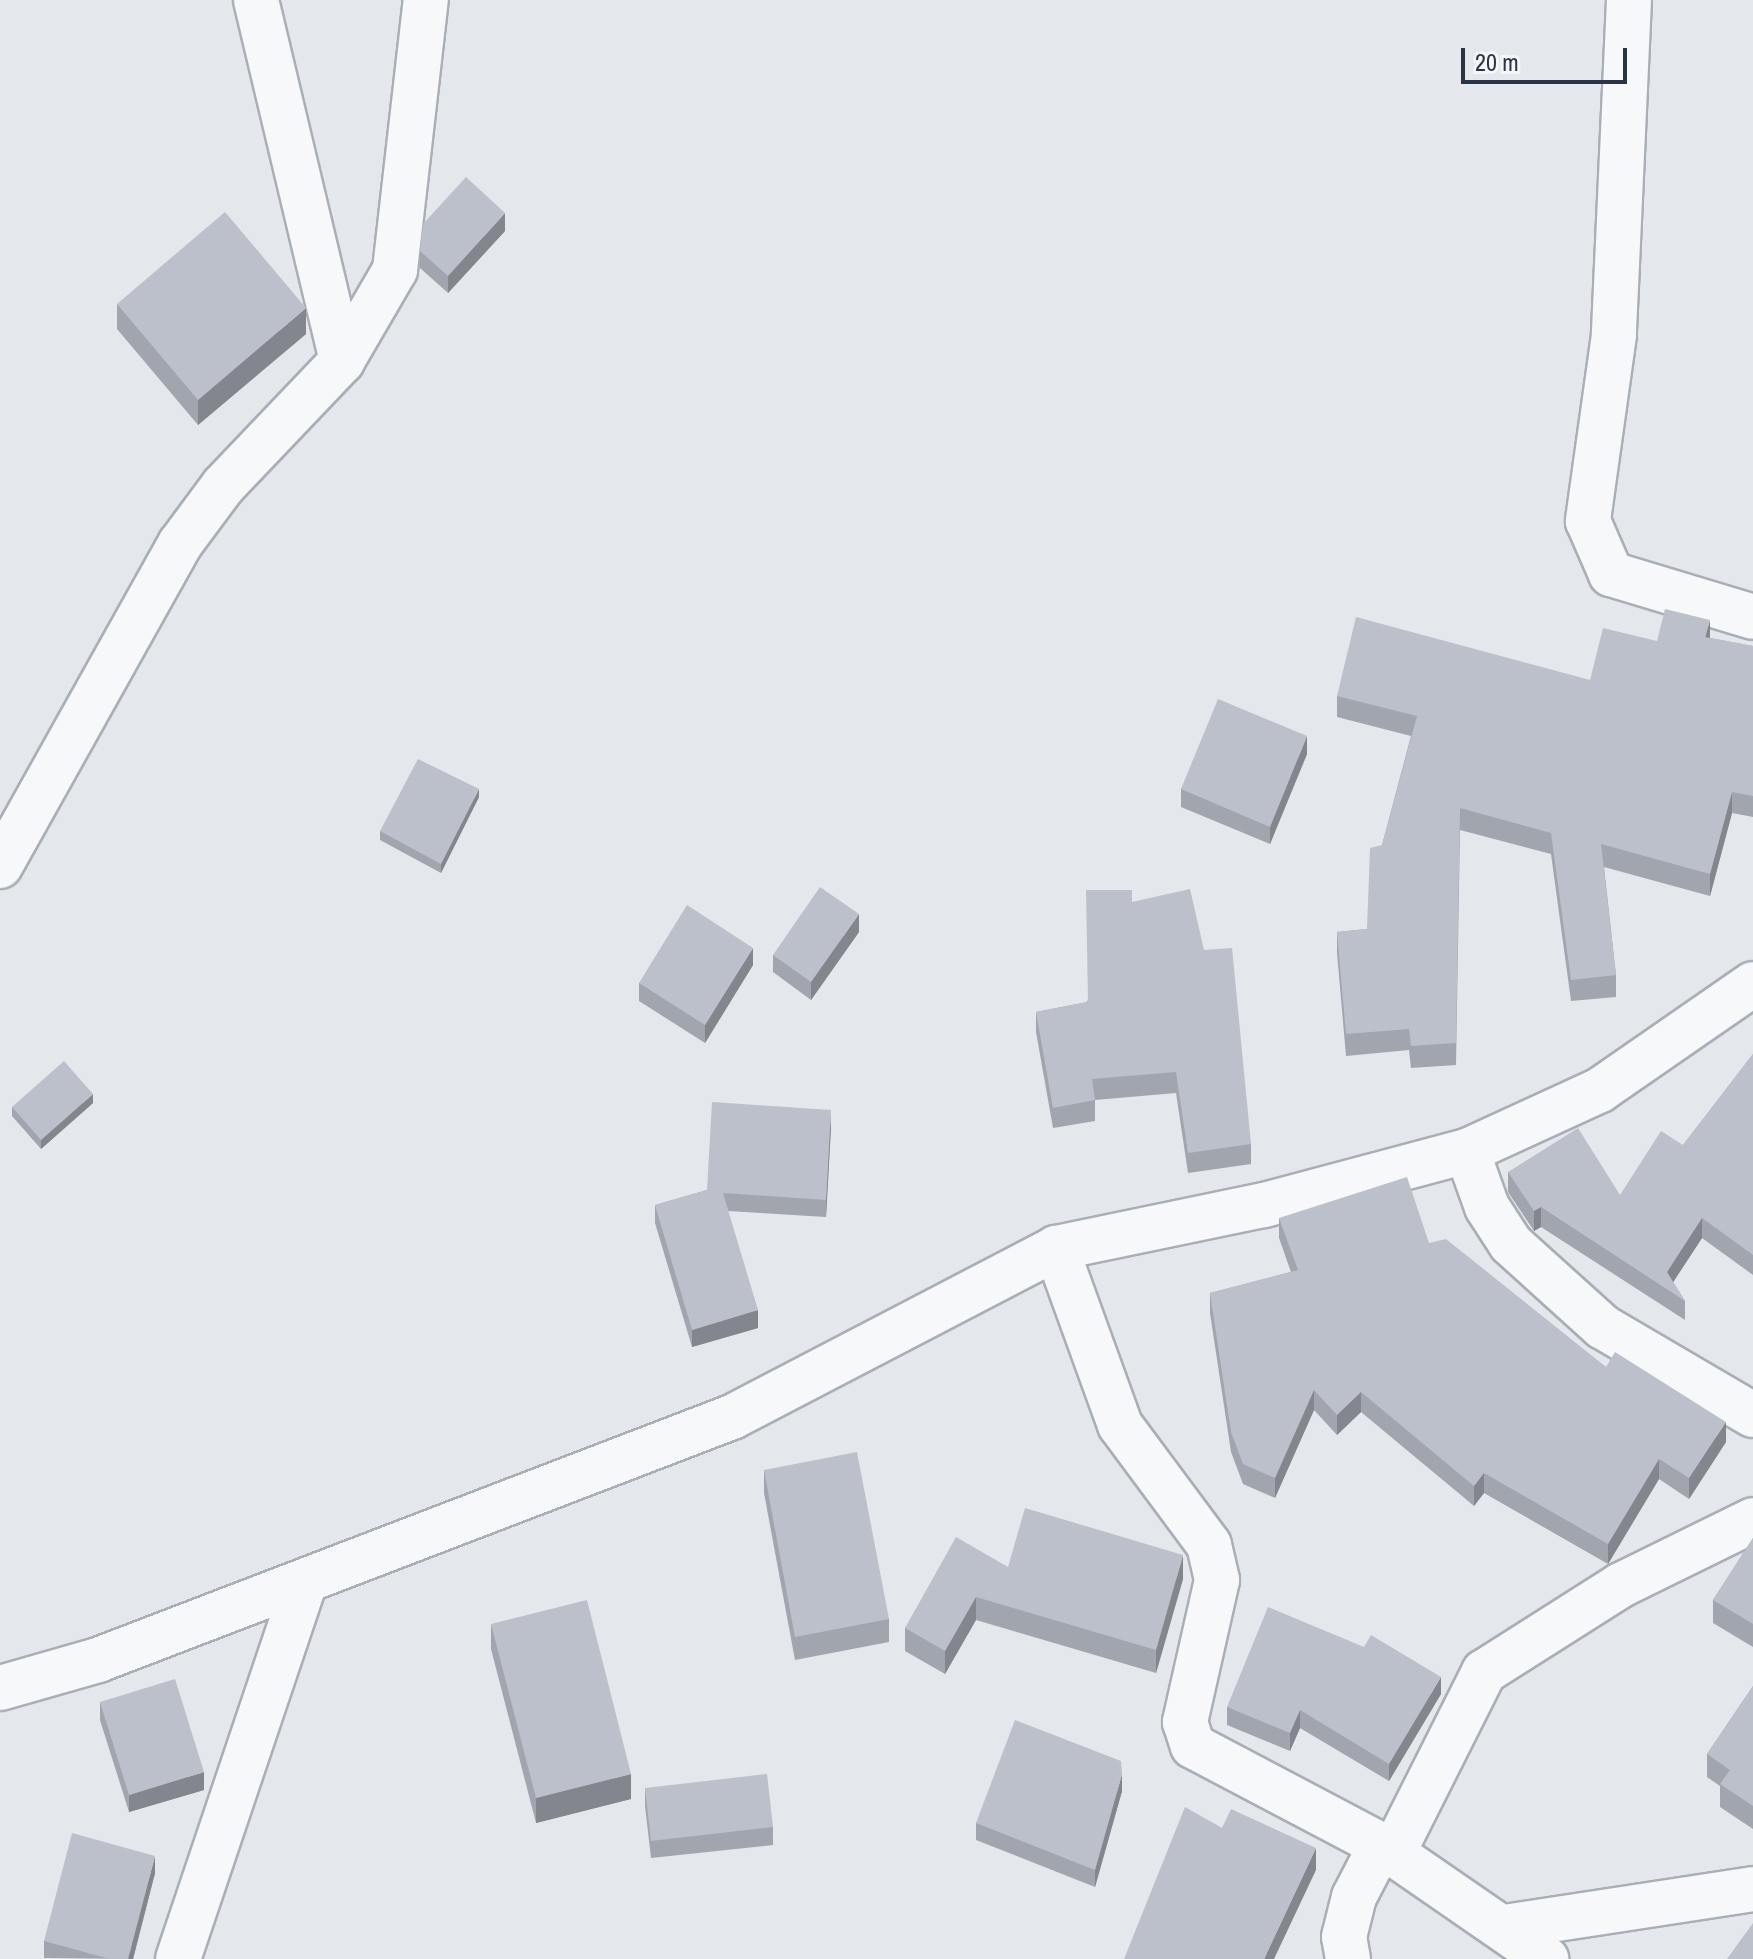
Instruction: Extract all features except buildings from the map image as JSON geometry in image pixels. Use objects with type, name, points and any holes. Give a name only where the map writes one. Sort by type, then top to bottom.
[{"type":"street","points":[[256,0],[342,361]]},
{"type":"street","points":[[0,866],[180,544],[223,486],[342,361],[395,270],[426,0]]},
{"type":"street","points":[[1629,0],[1614,335],[1588,521],[1611,574],[1753,617]]},
{"type":"street","points":[[0,1688],[305,1582],[732,1417],[1056,1248],[1264,1205],[1467,1151],[1600,1090],[1753,984]]},
{"type":"street","points":[[1467,1151],[1487,1207],[1511,1244],[1603,1327],[1753,1415]]},
{"type":"street","points":[[1056,1248],[1120,1425],[1209,1545],[1217,1580],[1185,1722],[1193,1746],[1387,1849],[1505,1927],[1546,1959]]},
{"type":"street","points":[[1348,1959],[1344,1937],[1354,1897],[1387,1849],[1484,1672],[1621,1585],[1753,1520]]},
{"type":"street","points":[[178,1959],[305,1582]]},
{"type":"street","points":[[1505,1927],[1753,1889]]}]
